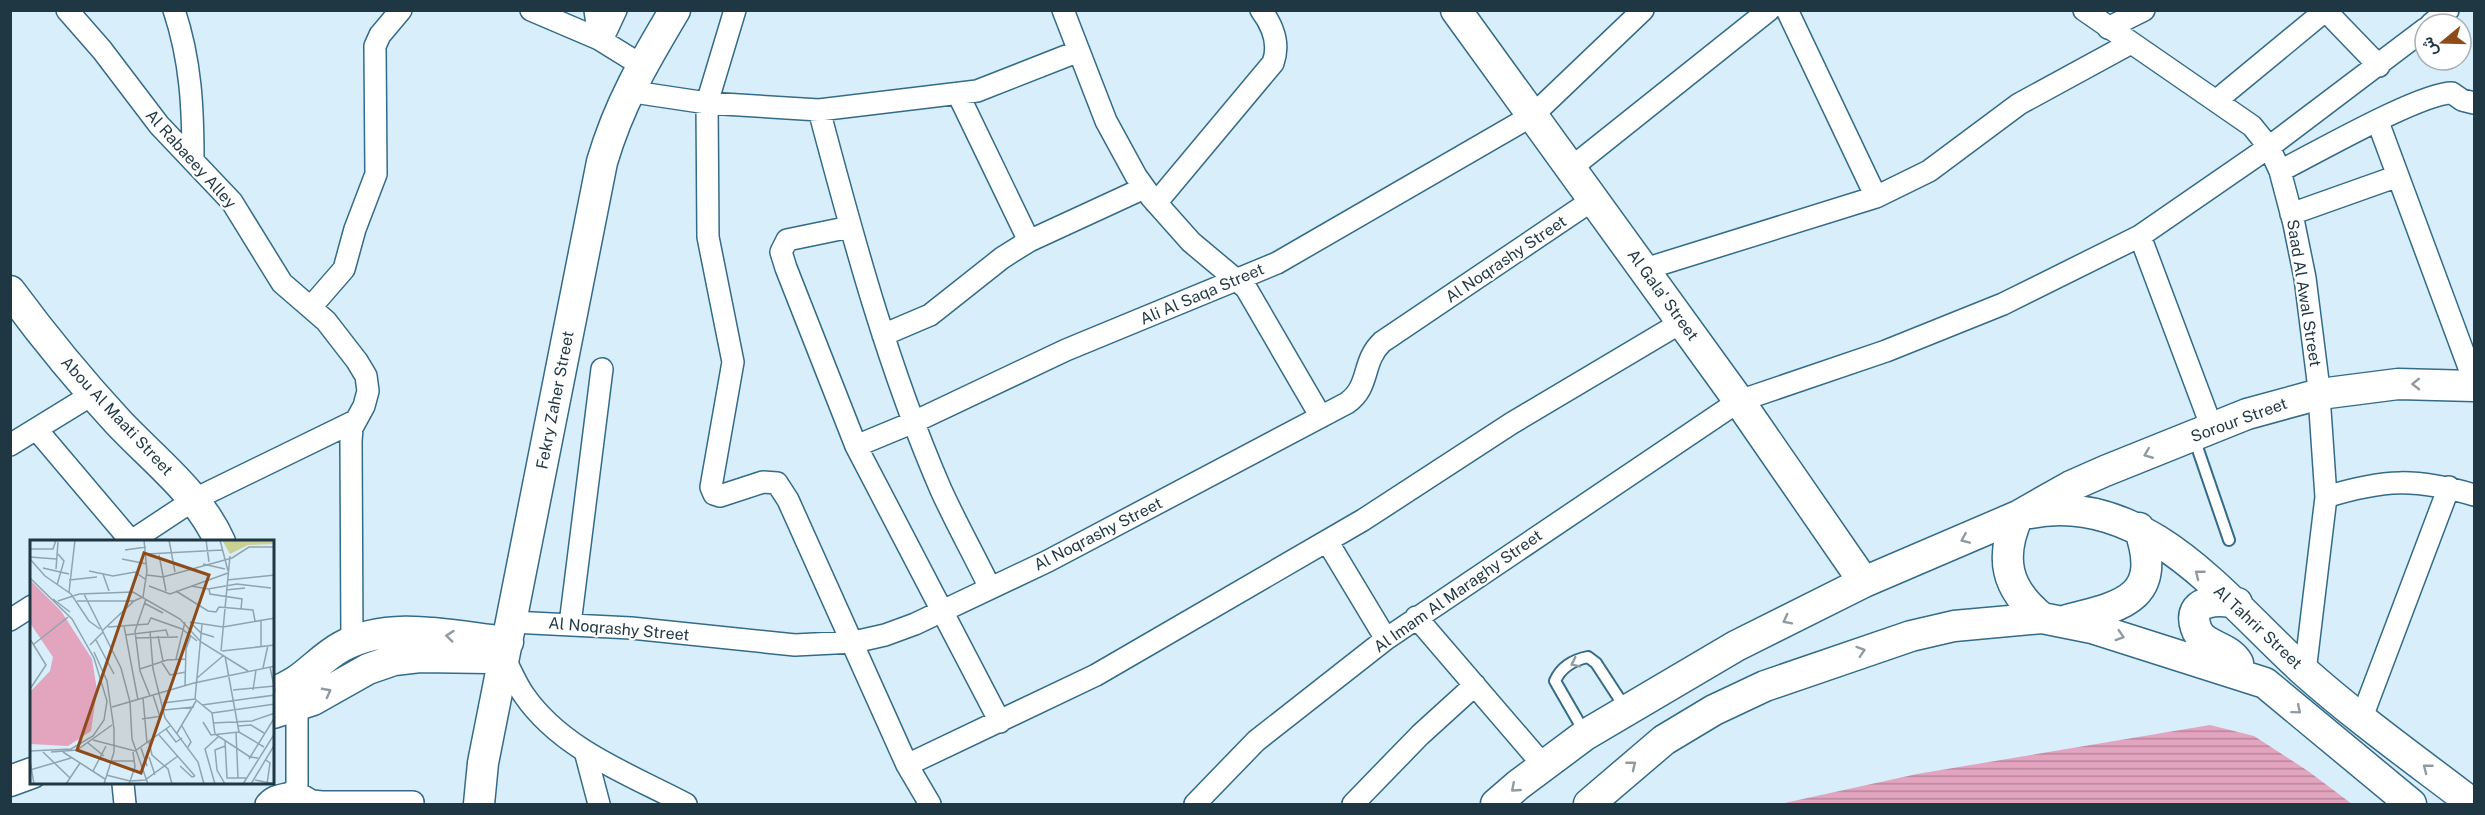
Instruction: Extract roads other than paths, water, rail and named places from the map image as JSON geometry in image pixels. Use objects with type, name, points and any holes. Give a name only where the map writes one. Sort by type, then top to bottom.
[{"type":"street","name":"Al Rabaeey Alley","points":[[67,10],[102,50],[159,125],[232,202],[282,283],[339,336],[366,376],[367,399],[355,421],[350,448],[352,641]]},
{"type":"street","points":[[174,10],[182,35],[192,90],[193,161]]},
{"type":"street","points":[[311,308],[344,268],[355,229],[371,191],[378,155],[375,46],[380,35],[401,10]]},
{"type":"street","points":[[531,10],[600,39],[641,65]]},
{"type":"street","points":[[595,10],[600,39]]},
{"type":"street","points":[[600,39],[616,10]]},
{"type":"street","name":"Fekry Zaher Street","points":[[479,804],[483,763],[597,180],[613,126],[627,91],[675,10]]},
{"type":"street","points":[[735,10],[708,103],[708,237],[733,362],[711,487],[714,494],[720,496],[763,482],[777,483],[788,500],[854,642],[907,765],[930,804]]},
{"type":"street","points":[[1064,10],[1120,150],[1150,195],[1202,252],[1238,281],[1258,306],[1321,417]]},
{"type":"street","points":[[883,335],[930,315],[1002,258],[1029,241],[1150,195],[1273,63],[1276,41],[1268,20],[1261,10]]},
{"type":"street","name":"Al Gala' Street","points":[[1456,10],[1739,400],[1864,582]]},
{"type":"street","name":"Ali Al Saqa Street","points":[[856,446],[914,422],[1066,350],[1277,263],[1533,116],[1616,19],[1643,10]]},
{"type":"street","points":[[1571,168],[1769,10]]},
{"type":"street","points":[[1787,10],[1876,197]]},
{"type":"street","name":"Saad Al Awal Street","points":[[2084,10],[2252,126],[2269,147],[2280,171],[2305,278],[2319,394],[2326,497],[2305,672]]},
{"type":"street","points":[[2108,28],[2144,10]]},
{"type":"street","points":[[2217,100],[2325,11],[2379,66]]},
{"type":"street","name":"Al Imam Al Maraghy Street","points":[[1195,804],[1256,741],[1386,639],[1739,400],[1886,351],[2003,304],[2140,236],[2269,147],[2413,39]]},
{"type":"street","points":[[1644,270],[1876,197],[1929,171],[2019,104],[2132,43]]},
{"type":"street","points":[[627,91],[708,103],[819,110],[977,91],[1079,51]]},
{"type":"street","points":[[2280,171],[2378,122],[2446,93],[2475,102]]},
{"type":"street","points":[[958,94],[1029,241]]},
{"type":"street","points":[[819,110],[850,227],[883,335],[914,422],[942,491],[990,588]]},
{"type":"street","points":[[2378,122],[2475,381]]},
{"type":"street","points":[[2291,213],[2398,176]]},
{"type":"street","name":"Al Noqrashy Street","points":[[508,641],[570,624],[795,645],[854,642],[905,628],[1102,533],[1357,396],[1364,386],[1369,359],[1382,342],[1594,199]]},
{"type":"street","points":[[850,227],[787,240],[781,252],[856,446],[1000,722]]},
{"type":"street","points":[[2140,236],[2203,432]]},
{"type":"street","name":"Abou Al Maati Street","points":[[14,302],[93,394],[195,500],[219,540]]},
{"type":"street","points":[[907,765],[1096,675],[1327,541],[1512,423],[1682,322]]},
{"type":"street","points":[[570,624],[602,369]]},
{"type":"street","name":"Sorour Street","points":[[2018,516],[2071,486],[2256,411],[2319,394],[2398,384],[2475,386]]},
{"type":"street","points":[[10,445],[93,394]]},
{"type":"street","points":[[134,540],[195,500],[355,421]]},
{"type":"street","points":[[37,430],[129,540]]},
{"type":"street","points":[[2326,497],[2368,484],[2398,481],[2449,487],[2475,495]]},
{"type":"street","points":[[2362,717],[2449,487]]},
{"type":"street","name":"Al Tahrir Street","points":[[2018,516],[2059,510],[2092,512],[2139,528],[2236,603],[2305,672],[2473,804]]},
{"type":"street","points":[[1496,804],[1586,735],[1736,646],[1864,582],[2018,516]]},
{"type":"street","points":[[2018,516],[2008,543],[2009,572],[2016,590],[2027,606],[2052,620],[2092,628],[2240,673],[2265,683],[2411,804]]},
{"type":"street","points":[[1586,803],[1664,740],[1714,710],[1765,686],[1911,636],[1954,626],[2052,620],[2112,609],[2133,596],[2141,586],[2148,562],[2139,528]]},
{"type":"street","points":[[1327,541],[1386,639]]},
{"type":"street","points":[[2236,603],[2209,600],[2200,606],[2195,615],[2194,625],[2198,634],[2206,641],[2232,653],[2240,673]]},
{"type":"street","points":[[10,620],[30,607]]},
{"type":"street","points":[[1416,617],[1544,766]]},
{"type":"street","points":[[294,791],[298,783],[281,704],[297,682],[339,648],[376,633],[402,631],[508,641]]},
{"type":"street","points":[[281,704],[394,660],[508,641]]},
{"type":"street","points":[[508,641],[524,695],[550,725],[585,751],[686,804]]},
{"type":"street","points":[[1353,804],[1420,735],[1475,685]]},
{"type":"street","points":[[585,751],[599,804]]},
{"type":"street","points":[[10,781],[30,774]]},
{"type":"street","points":[[123,785],[125,804]]},
{"type":"street","points":[[266,804],[276,795],[294,791],[312,801],[322,802],[413,802]]},
{"type":"lane","points":[[2203,432],[2229,540]]},
{"type":"lane","points":[[1586,735],[1555,681],[1560,671],[1578,659],[1588,657],[1596,663],[1627,709]]}]
